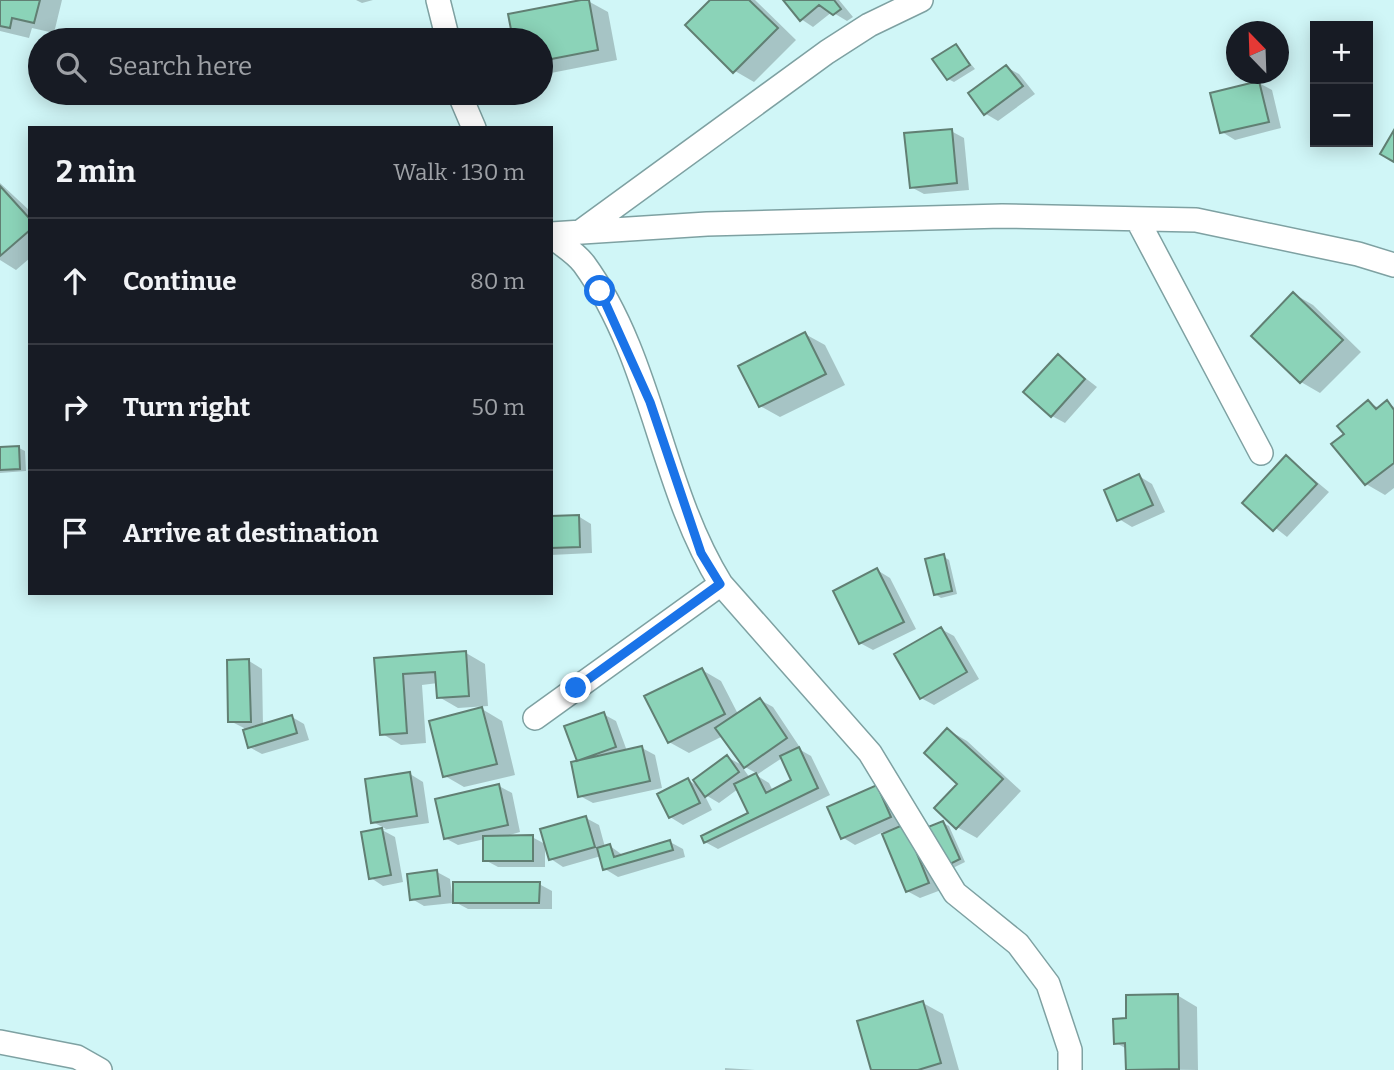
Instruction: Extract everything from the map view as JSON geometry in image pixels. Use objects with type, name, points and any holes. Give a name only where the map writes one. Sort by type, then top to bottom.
[{"type":"street","points":[[439,0],[445,28]]},
{"type":"street","points":[[580,232],[827,52],[869,25],[921,0]]},
{"type":"street","points":[[465,105],[473,126]]},
{"type":"street","points":[[553,235],[707,224],[1002,216],[1196,220],[1358,254],[1394,265]]},
{"type":"street","points":[[1138,219],[1261,453]]},
{"type":"street","points":[[553,237],[583,261],[611,310],[650,402],[701,553],[720,584],[870,753],[955,893],[1017,944],[1048,984],[1070,1050],[1070,1070]]},
{"type":"street","points":[[535,718],[720,584]]},
{"type":"street","points":[[0,1042],[77,1057],[100,1070]]},
{"type":"building","points":[[0,0],[40,0],[34,23],[12,18],[10,28],[0,26]]},
{"type":"building","points":[[589,0],[598,50],[553,59],[553,28],[511,28],[508,14]]},
{"type":"building","points":[[710,0],[749,0],[778,28],[733,73],[685,25]]},
{"type":"building","points":[[783,0],[834,0],[841,9],[833,15],[819,5],[800,21]]},
{"type":"building","points":[[956,44],[970,65],[947,80],[932,59]]},
{"type":"building","points":[[1006,65],[1023,86],[984,115],[968,93]]},
{"type":"building","points":[[1247,84],[1260,84],[1269,122],[1220,133],[1210,93]]},
{"type":"building","points":[[952,129],[957,183],[910,188],[904,133]]},
{"type":"building","points":[[1394,130],[1394,162],[1380,154]]},
{"type":"building","points":[[0,186],[28,217],[28,232],[0,256]]},
{"type":"building","points":[[1293,292],[1343,340],[1300,383],[1251,336]]},
{"type":"building","points":[[805,332],[826,374],[759,407],[738,366]]},
{"type":"building","points":[[1058,354],[1085,379],[1051,417],[1023,392]]},
{"type":"building","points":[[1368,400],[1376,409],[1387,400],[1394,410],[1394,463],[1365,485],[1331,444],[1344,434],[1337,426]]},
{"type":"building","points":[[19,446],[20,469],[0,470],[0,447]]},
{"type":"building","points":[[1286,455],[1317,484],[1273,531],[1242,503]]},
{"type":"building","points":[[1139,474],[1153,505],[1117,521],[1104,490]]},
{"type":"building","points":[[579,515],[580,547],[553,548],[553,516]]},
{"type":"building","points":[[944,554],[952,591],[934,595],[925,559]]},
{"type":"building","points":[[877,568],[904,622],[859,644],[833,591]]},
{"type":"building","points":[[941,627],[967,672],[920,699],[894,654]]},
{"type":"building","points":[[466,651],[469,696],[437,698],[435,672],[403,674],[407,733],[380,735],[374,658]]},
{"type":"building","points":[[249,659],[251,722],[228,722],[227,660]]},
{"type":"building","points":[[702,668],[725,714],[668,743],[644,696]]},
{"type":"building","points":[[760,698],[787,738],[744,768],[715,728]]},
{"type":"building","points":[[482,707],[497,764],[443,777],[429,721]]},
{"type":"building","points":[[604,712],[616,747],[577,761],[564,726]]},
{"type":"building","points":[[292,715],[297,733],[248,748],[243,730]]},
{"type":"building","points":[[947,728],[1003,779],[956,829],[934,808],[957,784],[924,753]]},
{"type":"building","points":[[642,746],[650,781],[578,797],[571,762]]},
{"type":"building","points":[[799,747],[818,788],[704,843],[701,836],[748,813],[734,784],[756,773],[766,793],[791,780],[780,756]]},
{"type":"building","points":[[727,755],[739,772],[705,797],[693,780]]},
{"type":"building","points":[[410,772],[417,816],[371,823],[365,779]]},
{"type":"building","points":[[688,778],[700,803],[669,818],[657,794]]},
{"type":"building","points":[[499,784],[508,825],[444,839],[435,799]]},
{"type":"building","points":[[877,785],[891,817],[841,839],[827,807]]},
{"type":"building","points":[[586,816],[595,847],[549,860],[540,829]]},
{"type":"building","points":[[943,821],[960,859],[946,866],[928,827]]},
{"type":"building","points":[[905,824],[929,883],[906,892],[882,834]]},
{"type":"building","points":[[382,828],[391,875],[369,879],[361,832]]},
{"type":"building","points":[[533,835],[533,861],[483,861],[483,836]]},
{"type":"building","points":[[670,840],[673,850],[603,870],[597,848],[610,844],[614,857]]},
{"type":"building","points":[[437,870],[440,896],[410,900],[407,874]]},
{"type":"building","points":[[453,882],[540,882],[539,903],[453,903]]},
{"type":"building","points":[[1178,994],[1179,1069],[1126,1070],[1125,1043],[1114,1044],[1113,1019],[1126,1018],[1126,995]]},
{"type":"building","points":[[923,1001],[941,1063],[918,1070],[871,1070],[857,1021]]},
{"type":"route","points":[[576,688],[720,584],[701,553],[650,402],[611,310],[600,291]]}]
